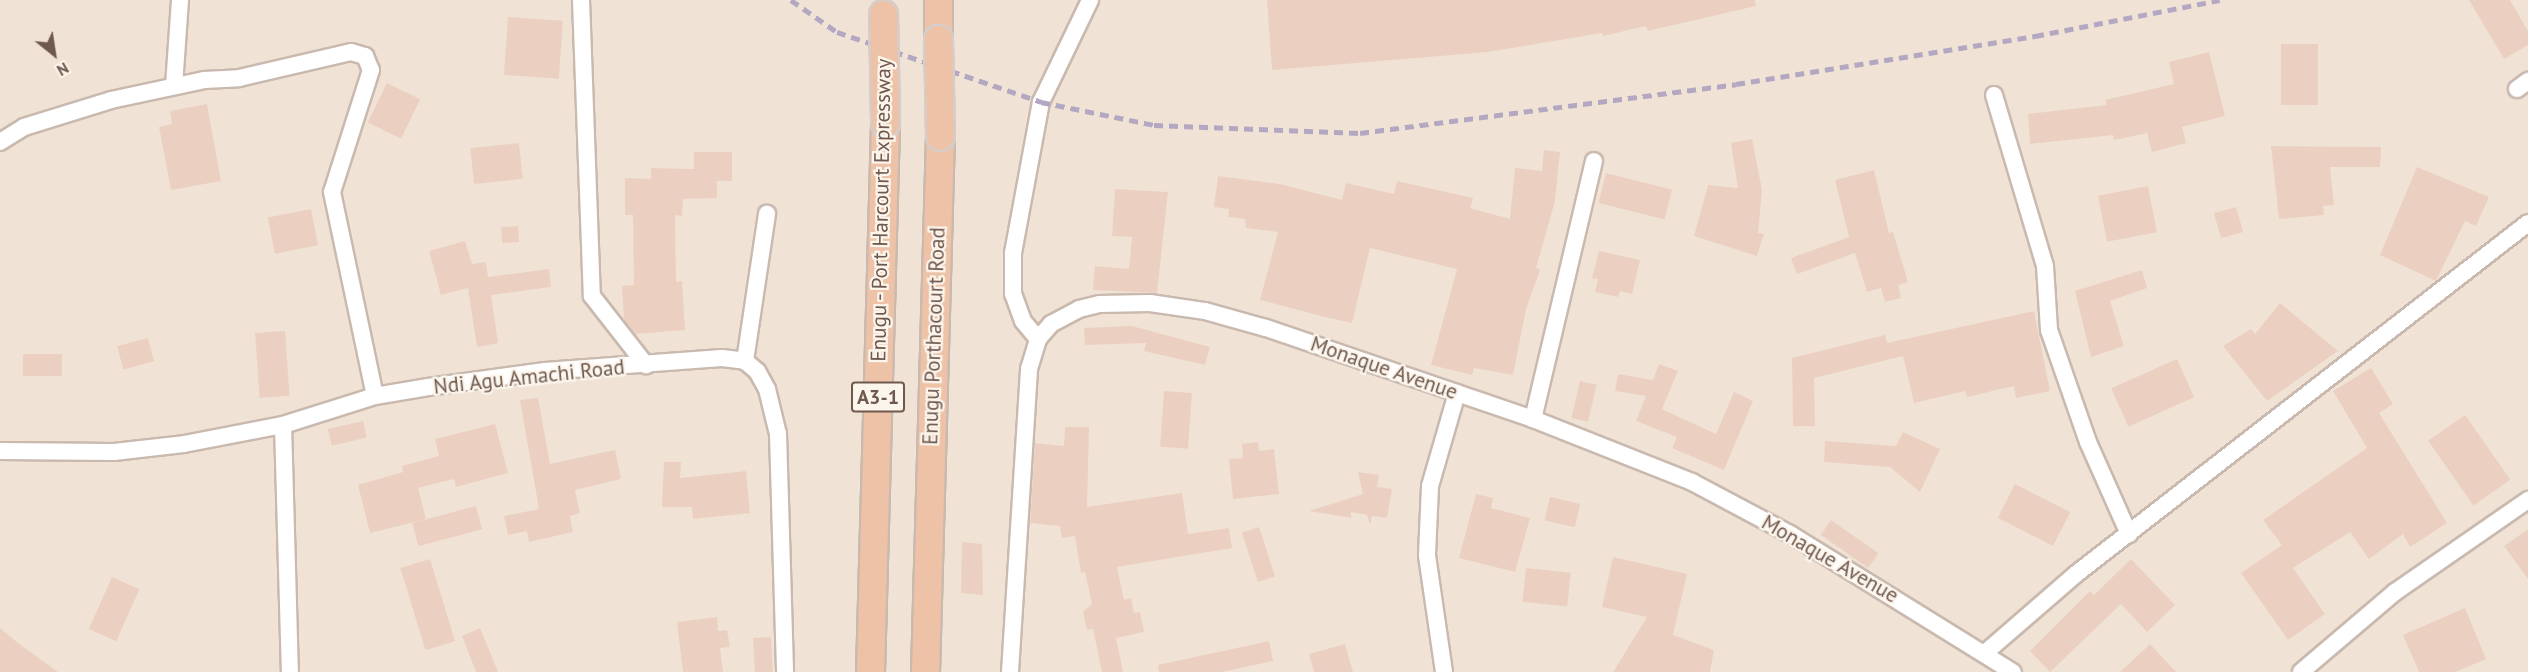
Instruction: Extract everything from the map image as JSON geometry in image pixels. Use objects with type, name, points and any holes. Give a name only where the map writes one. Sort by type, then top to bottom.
[{"type":"highway","name":"Enugu Porthacourt Road","points":[[925,672],[940,136],[938,0]]},
{"type":"highway","name":"Enugu - Port Harcourt Expressway","points":[[870,672],[885,123],[883,7]]},
{"type":"street","points":[[174,86],[180,0]]},
{"type":"street","points":[[581,0],[592,296],[646,365]]},
{"type":"street","points":[[1010,672],[1029,369],[1038,339],[1023,321],[1013,294],[1013,253],[1041,102],[1090,0]]},
{"type":"street","points":[[0,141],[24,127],[111,100],[174,86],[239,78],[351,52],[365,56],[371,70],[332,192],[375,396]]},
{"type":"street","points":[[1994,95],[2045,266],[2049,330],[2088,442],[2129,534]]},
{"type":"street","points":[[1533,419],[1594,161]]},
{"type":"street","points":[[767,214],[745,361],[757,371],[767,389],[778,434],[785,672]]},
{"type":"street","points":[[1986,652],[2129,534],[2528,223]]},
{"type":"street","name":"Monaque Avenue","points":[[1038,339],[1051,324],[1079,309],[1100,304],[1150,303],[1205,311],[1266,328],[1533,419],[1692,482],[1790,534],[1986,652],[2013,672]]},
{"type":"street","name":"Ndi Agu Amachi Road","points":[[0,451],[114,452],[184,444],[283,425],[375,396],[545,371],[722,358],[745,361]]},
{"type":"street","points":[[1444,672],[1427,555],[1433,471],[1456,393]]},
{"type":"street","points":[[283,425],[290,672]]},
{"type":"street","points":[[2301,672],[2395,592],[2528,500]]},
{"type":"shaded area","points":[[0,0],[2528,0],[2528,672],[0,672]]},
{"type":"building","points":[[1267,0],[1755,0],[1756,6],[1648,31],[1646,26],[1603,36],[1602,33],[1488,52],[1272,70]]},
{"type":"building","points":[[2469,0],[2510,0],[2528,31],[2528,45],[2504,59]]},
{"type":"building","points":[[508,17],[563,21],[559,79],[504,75]]},
{"type":"building","points":[[2281,44],[2318,44],[2318,105],[2281,105]]},
{"type":"building","points":[[2209,52],[2225,116],[2182,127],[2186,143],[2152,152],[2147,133],[2114,140],[2113,135],[2030,144],[2028,114],[2107,105],[2105,100],[2174,84],[2169,62]]},
{"type":"building","points":[[387,83],[420,99],[401,139],[368,123]]},
{"type":"building","points":[[207,104],[221,181],[171,190],[159,127],[172,124],[170,111]]},
{"type":"building","points":[[1752,139],[1762,190],[1758,233],[1764,234],[1757,256],[1694,236],[1708,185],[1738,188],[1731,143]]},
{"type":"building","points":[[519,143],[523,179],[474,184],[470,148]]},
{"type":"building","points":[[2271,146],[2381,147],[2380,167],[2330,167],[2334,205],[2323,206],[2324,215],[2279,219]]},
{"type":"building","points":[[1544,150],[1560,152],[1555,201],[1536,268],[1540,270],[1526,309],[1513,375],[1474,368],[1472,375],[1431,365],[1457,269],[1370,248],[1352,323],[1321,316],[1260,300],[1278,232],[1246,228],[1245,219],[1228,217],[1229,209],[1214,207],[1218,176],[1280,184],[1342,200],[1346,183],[1394,194],[1397,181],[1473,198],[1470,208],[1510,219],[1515,168],[1542,171]]},
{"type":"building","points":[[694,152],[732,152],[732,181],[717,181],[717,198],[683,199],[682,216],[675,215],[676,282],[682,281],[685,330],[635,334],[624,320],[622,286],[634,285],[633,215],[625,215],[625,178],[651,179],[651,168],[694,169]]},
{"type":"building","points":[[2417,167],[2489,197],[2476,226],[2465,221],[2436,281],[2380,255]]},
{"type":"building","points":[[1874,170],[1889,233],[1893,232],[1908,282],[1898,285],[1901,298],[1885,302],[1881,288],[1867,292],[1855,253],[1797,274],[1791,258],[1849,237],[1835,180]]},
{"type":"building","points":[[1606,173],[1672,189],[1664,220],[1599,203]]},
{"type":"building","points":[[2148,186],[2157,232],[2107,242],[2098,196]]},
{"type":"building","points":[[1115,189],[1168,192],[1157,293],[1093,290],[1095,266],[1129,269],[1132,237],[1112,236]]},
{"type":"building","points":[[2236,207],[2243,232],[2221,238],[2214,213]]},
{"type":"building","points":[[311,209],[318,245],[275,254],[268,217]]},
{"type":"building","points":[[518,226],[519,242],[502,243],[501,227]]},
{"type":"building","points":[[465,241],[472,264],[486,262],[488,277],[549,269],[551,287],[491,295],[498,343],[477,347],[468,288],[441,295],[429,251]]},
{"type":"building","points":[[1599,251],[1640,260],[1632,294],[1620,291],[1618,297],[1595,292],[1598,279],[1592,278]]},
{"type":"building","points":[[2142,270],[2147,288],[2110,301],[2124,346],[2091,357],[2075,291]]},
{"type":"building","points":[[2280,303],[2338,351],[2267,401],[2223,346],[2251,329],[2255,334]]},
{"type":"building","points":[[2034,311],[2050,391],[2016,398],[2014,386],[1967,397],[1965,391],[1914,403],[1903,356],[1814,378],[1815,426],[1793,426],[1792,358],[1885,335],[1887,343]]},
{"type":"building","points":[[1132,326],[1210,347],[1205,365],[1144,351],[1146,343],[1085,345],[1084,328]]},
{"type":"building","points":[[285,331],[290,396],[260,398],[255,333]]},
{"type":"building","points":[[148,338],[154,361],[123,369],[117,346]]},
{"type":"building","points":[[23,354],[62,354],[62,376],[23,376]]},
{"type":"building","points":[[2177,359],[2194,397],[2128,427],[2111,388]]},
{"type":"building","points":[[1659,364],[1678,371],[1662,409],[1716,434],[1734,392],[1753,401],[1724,470],[1672,448],[1677,437],[1636,421],[1646,396],[1615,391],[1618,374],[1653,380]]},
{"type":"building","points":[[2371,368],[2393,404],[2379,413],[2447,523],[2410,547],[2403,534],[2369,559],[2350,532],[2293,568],[2325,614],[2288,640],[2241,573],[2282,545],[2263,520],[2367,448],[2333,391]]},
{"type":"building","points":[[1580,381],[1597,385],[1588,422],[1571,418]]},
{"type":"building","points":[[1164,391],[1192,393],[1188,449],[1160,447]]},
{"type":"building","points":[[538,398],[550,464],[615,450],[621,479],[575,490],[580,513],[570,516],[573,532],[529,542],[527,531],[508,535],[504,516],[539,509],[520,400]]},
{"type":"building","points":[[2465,415],[2510,480],[2473,506],[2428,441]]},
{"type":"building","points":[[363,421],[367,438],[332,446],[328,429]]},
{"type":"building","points":[[495,424],[508,473],[456,487],[454,479],[418,488],[426,519],[370,533],[358,485],[403,472],[402,466],[439,456],[435,439]]},
{"type":"building","points":[[1065,427],[1089,427],[1087,507],[1182,493],[1188,534],[1229,528],[1232,548],[1117,567],[1124,600],[1131,598],[1134,613],[1140,612],[1144,632],[1116,638],[1123,672],[1102,672],[1093,629],[1087,630],[1083,612],[1092,604],[1085,572],[1081,573],[1075,536],[1062,538],[1060,526],[1030,523],[1035,443],[1064,446]]},
{"type":"building","points":[[1903,432],[1940,449],[1920,492],[1890,467],[1824,462],[1825,441],[1896,446]]},
{"type":"building","points":[[1258,442],[1259,451],[1274,449],[1279,494],[1233,499],[1229,459],[1243,458],[1242,444]]},
{"type":"building","points":[[664,462],[681,462],[680,478],[746,471],[750,513],[693,519],[692,507],[662,507]]},
{"type":"building","points":[[1358,472],[1379,475],[1377,487],[1392,489],[1387,518],[1372,516],[1370,525],[1367,515],[1351,512],[1351,518],[1309,511],[1363,494]]},
{"type":"building","points":[[2015,484],[2070,512],[2053,546],[1998,518]]},
{"type":"building","points":[[1476,494],[1493,498],[1491,508],[1530,518],[1515,572],[1459,558]]},
{"type":"building","points":[[1550,497],[1580,504],[1575,527],[1545,520]]},
{"type":"building","points":[[476,506],[482,529],[418,546],[412,523]]},
{"type":"building","points":[[1831,520],[1879,553],[1868,568],[1821,535]]},
{"type":"building","points":[[1259,527],[1275,576],[1258,582],[1242,533]]},
{"type":"building","points":[[2528,529],[2528,579],[2504,546]]},
{"type":"building","points":[[962,542],[982,544],[983,595],[961,593]]},
{"type":"building","points":[[1613,557],[1687,574],[1673,635],[1714,650],[1710,672],[1613,672],[1647,617],[1602,607]]},
{"type":"building","points":[[430,559],[455,641],[425,650],[400,568]]},
{"type":"building","points":[[2131,559],[2175,605],[2147,632],[2121,604],[2050,672],[2030,651],[2090,591],[2094,595]]},
{"type":"building","points":[[1526,568],[1571,573],[1567,607],[1522,602]]},
{"type":"building","points":[[112,577],[139,589],[116,641],[89,629]]},
{"type":"building","points":[[2465,608],[2486,659],[2456,672],[2419,672],[2403,635]]},
{"type":"building","points":[[717,617],[718,631],[727,630],[730,647],[720,648],[723,672],[683,672],[677,622]]},
{"type":"building","points":[[0,628],[18,643],[58,672],[0,672]]},
{"type":"building","points":[[480,628],[498,672],[476,672],[462,636]]},
{"type":"building","points":[[771,637],[773,672],[755,672],[753,638]]},
{"type":"building","points":[[1269,641],[1273,661],[1222,672],[1159,672],[1158,665]]},
{"type":"building","points":[[1345,644],[1353,672],[1314,672],[1309,654]]},
{"type":"building","points":[[2150,644],[2176,672],[2120,672]]},
{"type":"railway","points":[[791,0],[837,32],[1041,102],[1154,125],[1360,133],[1736,84],[2035,36],[2220,0]]}]
